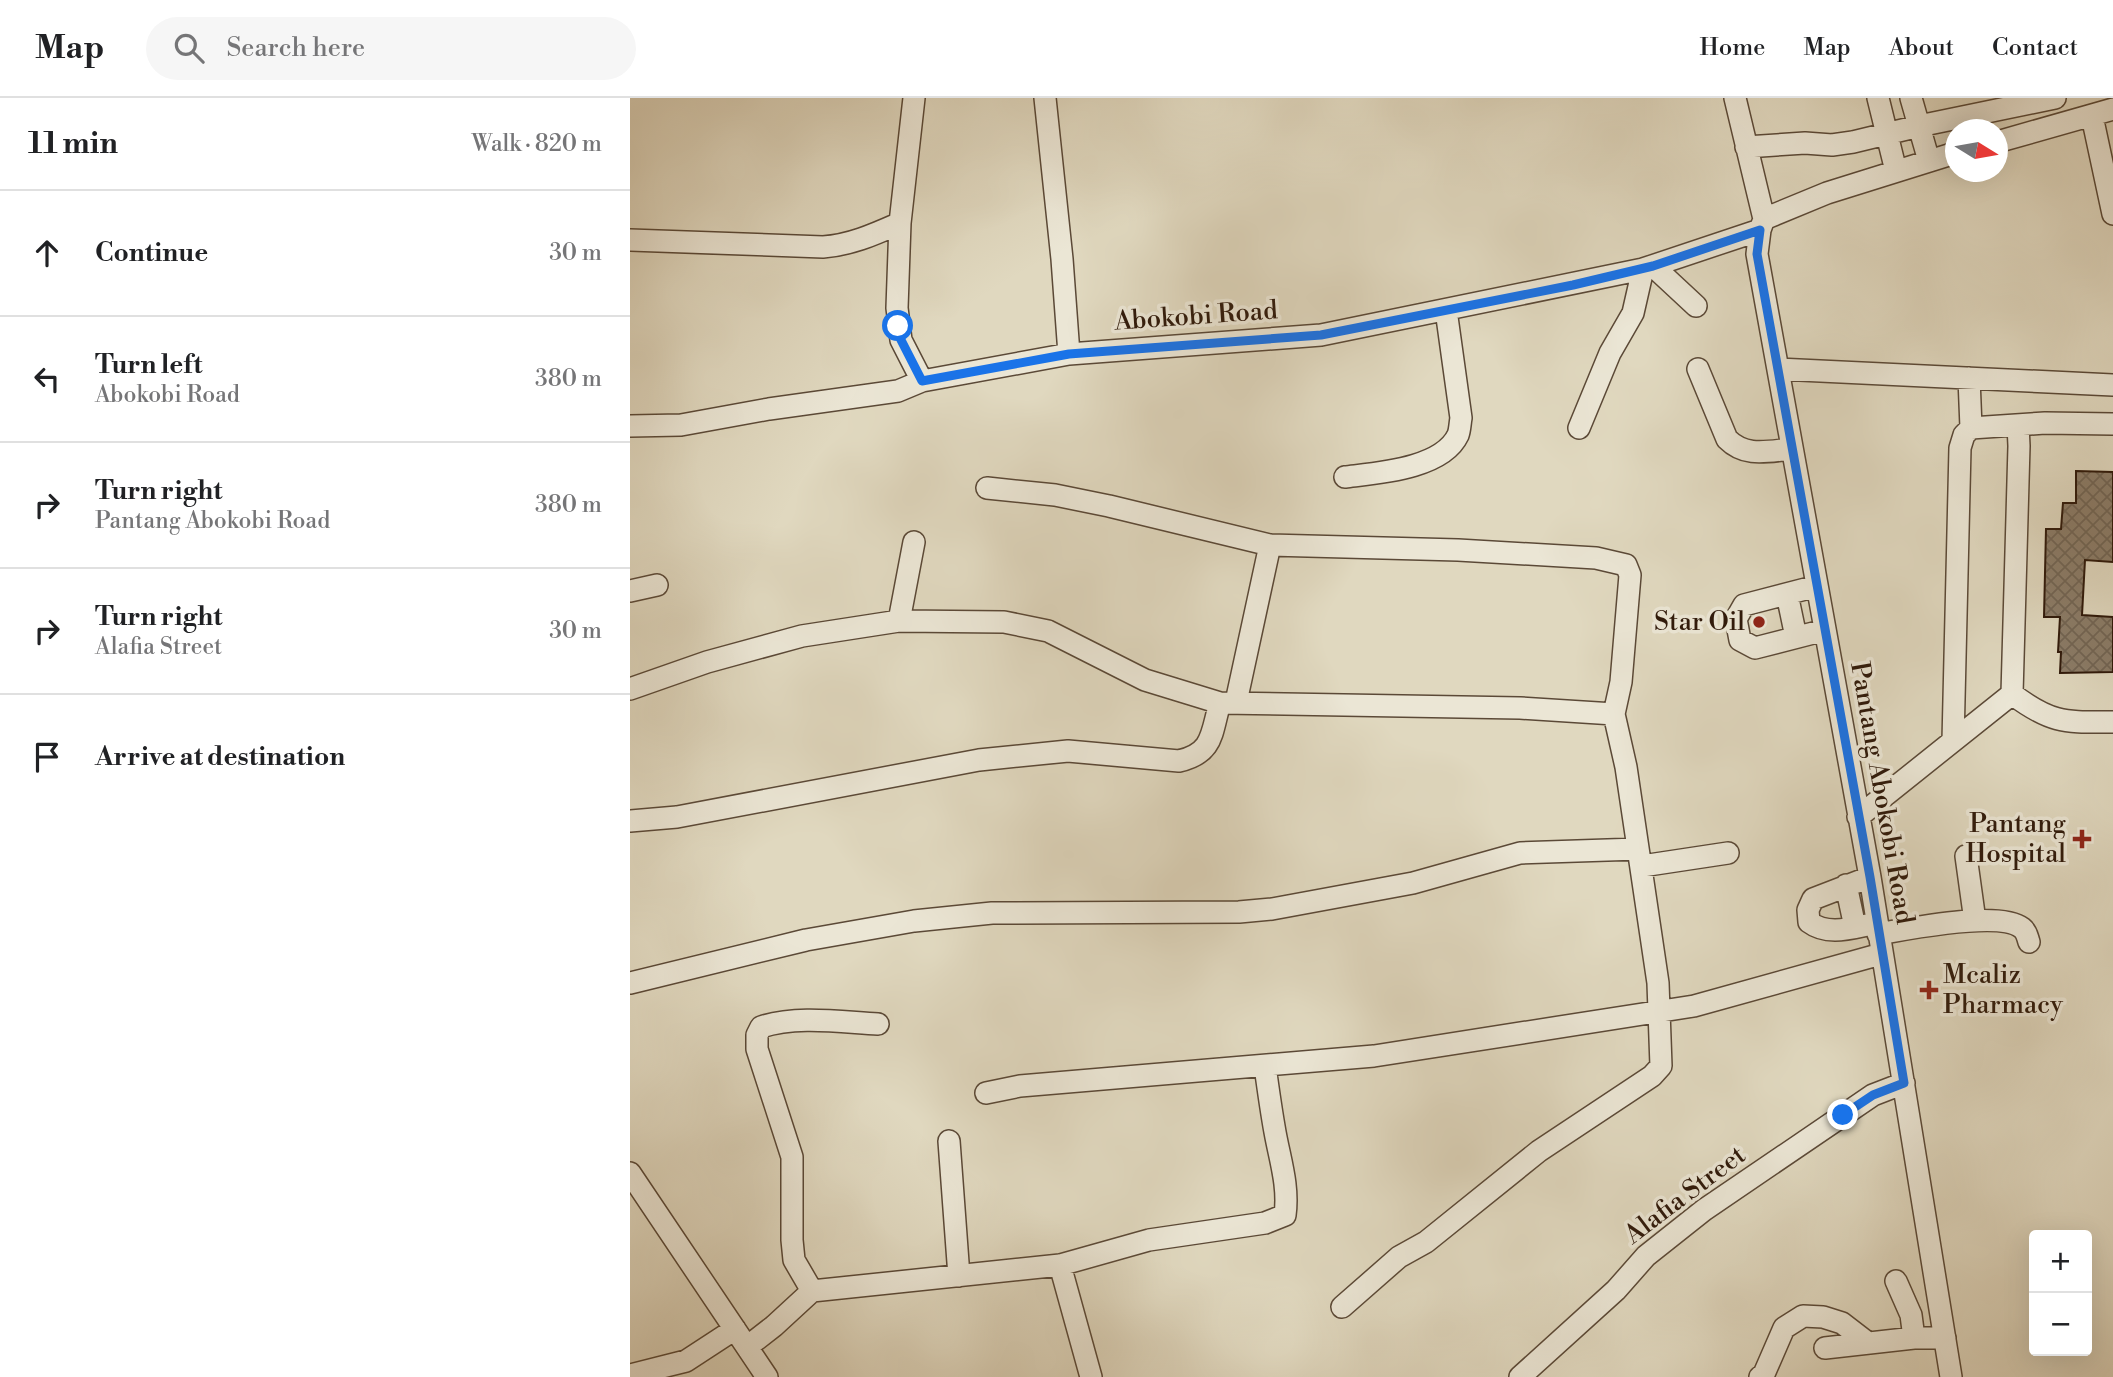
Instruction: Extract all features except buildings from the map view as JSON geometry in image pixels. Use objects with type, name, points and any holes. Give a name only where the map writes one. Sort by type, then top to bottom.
[{"type":"street","points":[[914,98],[900,223],[898,326],[901,340],[922,381]]},
{"type":"street","points":[[1045,98],[1069,354]]},
{"type":"street","name":"Pantang Abokobi Road","points":[[1735,98],[1762,224],[1757,254],[1870,877],[1951,1377]]},
{"type":"street","points":[[1878,98],[1896,171]]},
{"type":"street","points":[[1911,98],[1929,161]]},
{"type":"street","points":[[1746,147],[1805,143],[1832,145],[2048,99],[2050,127]]},
{"type":"street","points":[[2008,139],[2103,113],[2113,214]]},
{"type":"street","name":"Abokobi Road","points":[[630,426],[681,425],[769,409],[898,391],[922,381],[1069,354],[1321,335],[1446,310],[1648,267],[1762,224],[1805,200],[1945,156]]},
{"type":"street","points":[[630,240],[841,246],[900,223]]},
{"type":"street","points":[[1579,428],[1610,353],[1633,313],[1648,267],[1696,306]]},
{"type":"street","points":[[1345,477],[1398,470],[1428,461],[1450,445],[1458,435],[1461,418],[1446,310]]},
{"type":"street","points":[[1698,369],[1727,439],[1736,448],[1756,453],[1793,449]]},
{"type":"street","points":[[1778,369],[2113,385]]},
{"type":"street","points":[[1969,378],[1971,428]]},
{"type":"street","points":[[1953,741],[1960,448],[1964,435],[1971,428],[2045,423],[2113,424]]},
{"type":"street","points":[[1858,817],[2012,694],[2018,425]]},
{"type":"street","points":[[987,488],[1055,495],[1213,529],[1270,545],[1596,558],[1626,565],[1630,586],[1621,682],[1614,714],[1626,767],[1640,858],[1660,1010],[1662,1060],[1657,1072],[1539,1151],[1426,1242],[1399,1257],[1342,1307]]},
{"type":"street","points":[[899,621],[914,542]]},
{"type":"street","points":[[630,821],[677,817],[979,760],[1068,751],[1179,761],[1190,759],[1206,748],[1228,702],[1270,545]]},
{"type":"street","points":[[630,591],[656,585]]},
{"type":"street","points":[[1817,586],[1744,605],[1736,619],[1740,640],[1755,648],[1825,630]]},
{"type":"street","points":[[1787,594],[1796,637]]},
{"type":"street","points":[[630,689],[707,662],[802,636],[899,621],[1004,622],[1048,631],[1145,680],[1228,702],[1520,708],[1614,714]]},
{"type":"street","points":[[2012,694],[2034,710],[2063,722],[2113,722]]},
{"type":"street","points":[[630,983],[806,940],[914,922],[992,913],[1240,912],[1272,909],[1413,883],[1520,853],[1640,858],[1728,853]]},
{"type":"street","points":[[1966,856],[1975,921]]},
{"type":"street","points":[[1870,877],[1813,899],[1808,910],[1809,922],[1817,929],[1829,932],[1855,927],[1879,937]]},
{"type":"street","points":[[1846,885],[1855,927]]},
{"type":"street","points":[[986,1093],[1020,1086],[1374,1056],[1706,1004],[1879,937],[1975,921],[1995,919],[2012,922],[2026,931],[2029,942]]},
{"type":"street","points":[[812,1291],[794,1260],[792,1157],[757,1049],[757,1035],[761,1027],[772,1023],[806,1021],[878,1024]]},
{"type":"street","points":[[630,1375],[686,1361],[774,1326],[812,1291],[1060,1265],[1149,1240],[1265,1223],[1285,1215],[1287,1202],[1284,1169],[1275,1132],[1265,1066]]},
{"type":"street","name":"Alafia Street","points":[[1520,1377],[1616,1290],[1646,1256],[1704,1210],[1873,1095],[1904,1083]]},
{"type":"street","points":[[949,1141],[959,1276]]},
{"type":"street","points":[[630,1172],[636,1195],[767,1377]]},
{"type":"street","points":[[1060,1265],[1091,1377]]},
{"type":"street","points":[[1896,1280],[1912,1315],[1914,1338]]},
{"type":"street","points":[[1760,1377],[1764,1374],[1784,1328],[1803,1317],[1823,1317],[1842,1322],[1868,1343]]},
{"type":"street","points":[[1825,1348],[1914,1338],[1945,1338]]},
{"type":"place","name":"Star Oil","points":[[1759,622]]},
{"type":"place","name":"Pantang Hospital","points":[[2082,839]]},
{"type":"place","name":"Mcaliz Pharmacy","points":[[1929,990]]},
{"type":"route","points":[[898,326],[901,340],[922,381],[1069,354],[1321,335],[1573,285],[1653,266],[1760,230],[1757,254],[1870,877],[1904,1083],[1873,1095],[1843,1115]]}]
